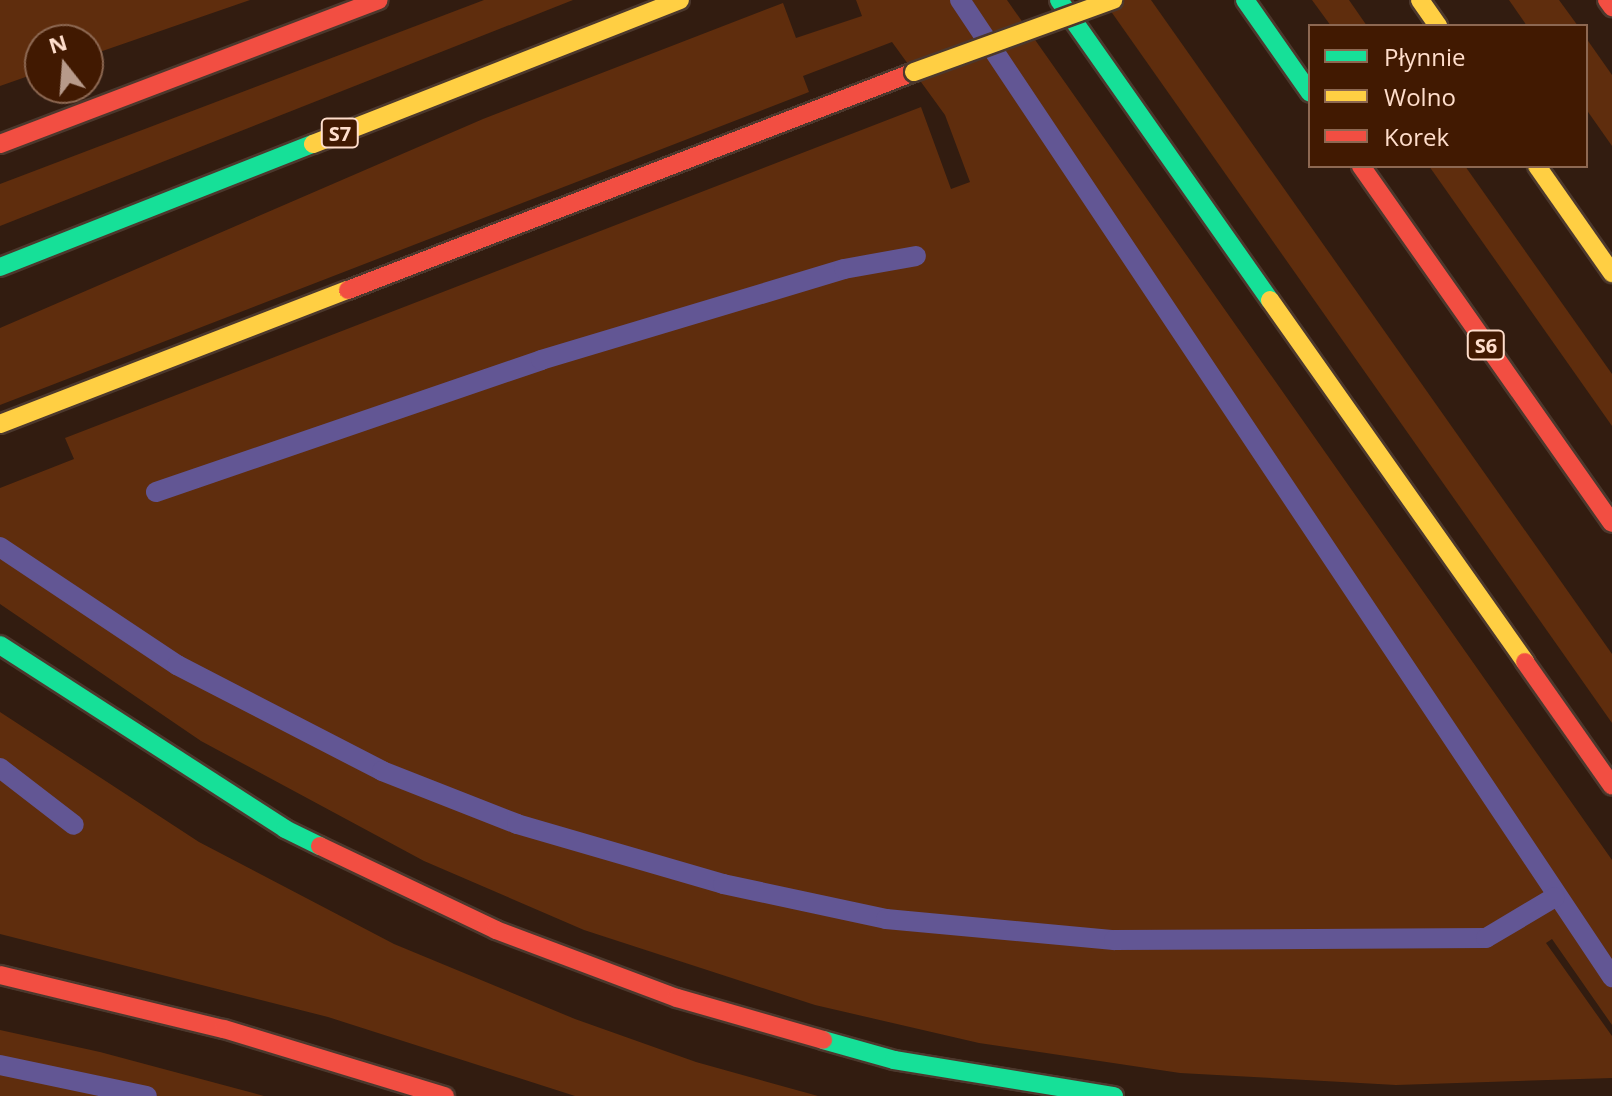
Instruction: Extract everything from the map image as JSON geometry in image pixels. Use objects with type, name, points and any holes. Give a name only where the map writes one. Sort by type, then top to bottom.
[{"type":"highway","points":[[0,144],[379,0]]},
{"type":"highway","name":"S7","points":[[0,267],[680,0]]},
{"type":"highway","points":[[1059,0],[1612,786]]},
{"type":"highway","points":[[0,424],[914,72],[1113,0]]},
{"type":"highway","points":[[1245,0],[1308,90]]},
{"type":"highway","points":[[1420,0],[1437,24]]},
{"type":"highway","points":[[1607,0],[1612,7]]},
{"type":"highway","name":"S6","points":[[1362,168],[1612,523]]},
{"type":"highway","points":[[1538,168],[1612,273]]},
{"type":"highway","points":[[0,645],[285,829],[496,930],[677,998],[894,1060],[1114,1096]]},
{"type":"highway","points":[[0,975],[224,1029],[445,1096]]},
{"type":"shaded area","points":[[0,0],[250,0],[104,50],[104,24],[24,24],[24,78],[0,86]]},
{"type":"shaded area","points":[[484,0],[573,0],[0,226],[0,184]]},
{"type":"shaded area","points":[[856,0],[1007,0],[1612,860],[1612,1025],[1552,939],[1546,943],[1612,1036],[1612,1078],[1396,1085],[1180,1073],[979,1043],[815,1005],[584,930],[424,861],[201,741],[0,604],[0,488],[74,459],[65,438],[921,107],[951,189],[970,182],[945,115],[892,42],[803,76],[809,92],[0,405],[0,328],[483,119],[783,3],[796,38],[862,16]]},
{"type":"shaded area","points":[[1103,0],[1151,0],[1612,654],[1612,723]]},
{"type":"shaded area","points":[[1312,0],[1349,0],[1366,24],[1330,24]]},
{"type":"shaded area","points":[[1509,0],[1559,0],[1577,24],[1526,24]]},
{"type":"shaded area","points":[[1588,41],[1612,75],[1612,146],[1588,112]]},
{"type":"shaded area","points":[[1430,168],[1466,168],[1612,374],[1612,426]]},
{"type":"shaded area","points":[[0,712],[199,842],[394,944],[575,1019],[696,1062],[818,1096],[575,1096],[328,1017],[0,934]]},
{"type":"shaded area","points":[[0,1030],[100,1052],[264,1096],[0,1096]]},
{"type":"waterway","points":[[960,0],[1612,977]]},
{"type":"waterway","points":[[156,492],[541,360],[844,269],[916,256]]},
{"type":"waterway","points":[[0,547],[177,665],[382,771],[517,824],[723,884],[886,919],[1114,940],[1486,938],[1555,897]]},
{"type":"waterway","points":[[0,768],[74,825]]},
{"type":"waterway","points":[[0,1065],[147,1096]]},
{"type":"traffic: fast","points":[[1059,0],[1270,300]]},
{"type":"traffic: fast","points":[[1245,0],[1308,90]]},
{"type":"traffic: fast","points":[[0,267],[313,144]]},
{"type":"traffic: fast","points":[[0,645],[285,829],[320,846]]},
{"type":"traffic: fast","points":[[823,1040],[894,1060],[1114,1096]]},
{"type":"traffic: slow","points":[[313,144],[680,0]]},
{"type":"traffic: slow","points":[[914,72],[1113,0]]},
{"type":"traffic: slow","points":[[1420,0],[1437,24]]},
{"type":"traffic: slow","points":[[1538,168],[1612,273]]},
{"type":"traffic: slow","points":[[0,424],[348,290]]},
{"type":"traffic: slow","points":[[1270,300],[1525,662]]},
{"type":"traffic: jam","points":[[0,144],[379,0]]},
{"type":"traffic: jam","points":[[1607,0],[1612,7]]},
{"type":"traffic: jam","points":[[348,290],[914,72]]},
{"type":"traffic: jam","points":[[1362,168],[1612,523]]},
{"type":"traffic: jam","points":[[1525,662],[1612,786]]},
{"type":"traffic: jam","points":[[320,846],[496,930],[677,998],[823,1040]]},
{"type":"traffic: jam","points":[[0,975],[224,1029],[445,1096]]}]
